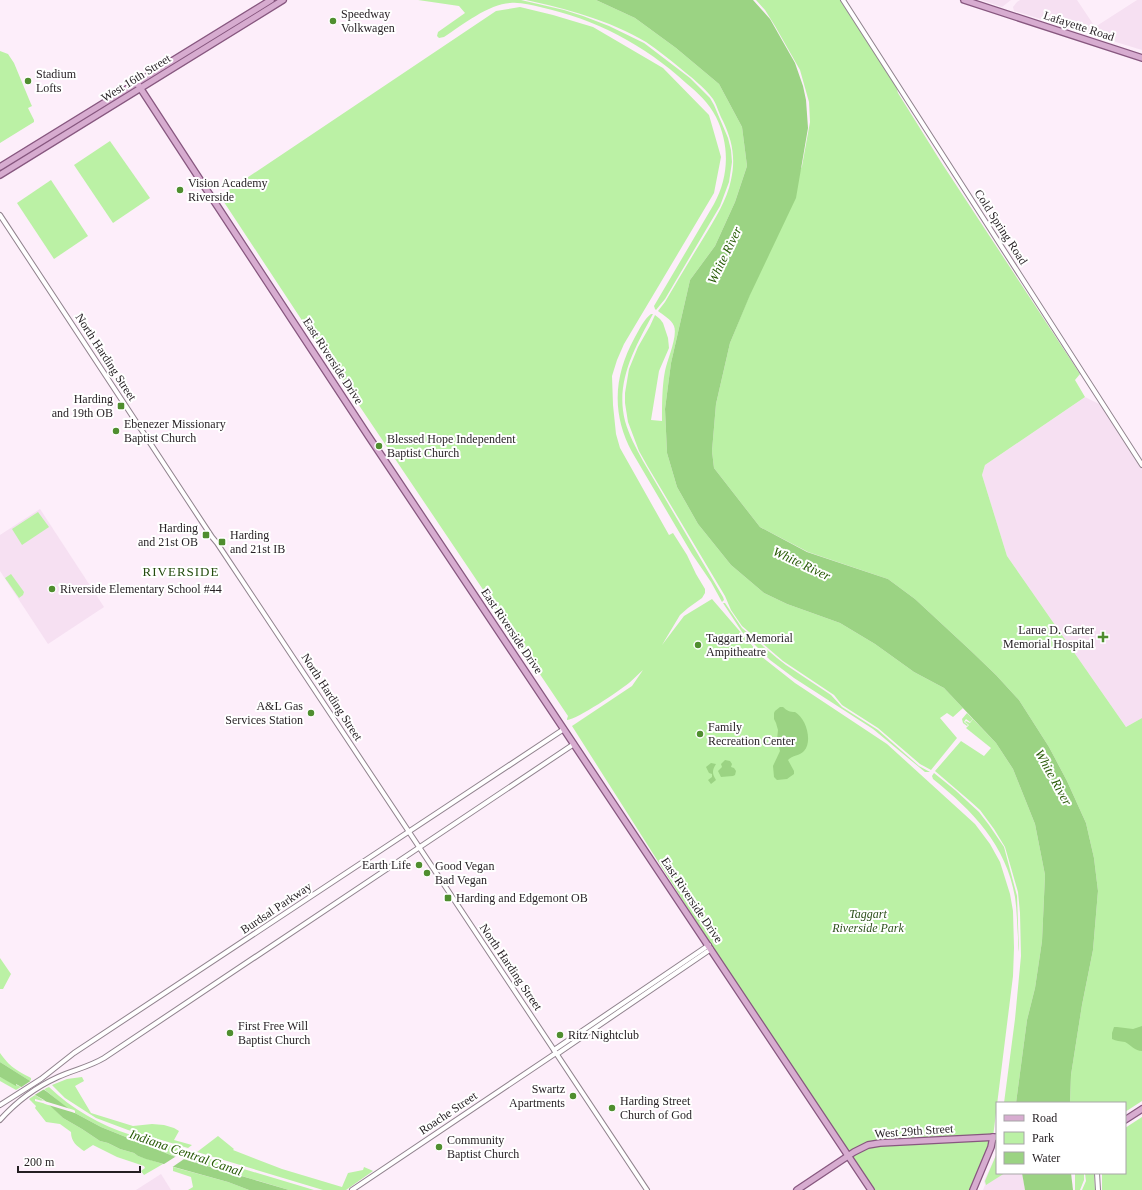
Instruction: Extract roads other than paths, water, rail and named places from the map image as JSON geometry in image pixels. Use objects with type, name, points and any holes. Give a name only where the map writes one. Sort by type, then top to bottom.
[{"type":"main road","name":"West 16th Street","points":[[0,167],[271,0]]},
{"type":"main road","name":"West 16th Street","points":[[0,175],[283,0]]},
{"type":"main road","name":"Lafayette Road","points":[[964,0],[1142,58]]},
{"type":"main road","name":"East Riverside Drive","points":[[137,83],[369,437],[871,1190]]},
{"type":"main road","points":[[1126,1119],[1142,1109]]},
{"type":"main road","name":"West 29th Street","points":[[797,1190],[848,1155],[868,1145],[880,1143],[995,1137]]},
{"type":"main road","points":[[973,1190],[995,1137]]},
{"type":"street","name":"Cold Spring Road","points":[[843,0],[1142,465]]},
{"type":"street","name":"North Harding Street","points":[[0,215],[212,537],[647,1190]]},
{"type":"street","name":"Burdsal Parkway","points":[[0,1105],[35,1083],[70,1056],[564,729]]},
{"type":"street","points":[[0,1120],[13,1106],[44,1084],[59,1076],[104,1058],[574,744]]},
{"type":"street","name":"Roache Street","points":[[352,1190],[710,947]]},
{"type":"street","points":[[1097,1174],[1098,1190]]},
{"type":"water","name":"White River","points":[[596,0],[753,0],[770,19],[795,63],[806,100],[808,128],[796,198],[750,295],[730,343],[716,404],[712,451],[714,468],[760,527],[807,552],[888,579],[915,599],[996,675],[1019,700],[1049,747],[1067,781],[1086,823],[1094,858],[1098,891],[1093,950],[1082,1005],[1071,1075],[1070,1102],[1016,1102],[1027,1020],[1035,988],[1042,941],[1045,875],[1035,824],[1013,769],[996,743],[944,688],[914,672],[875,644],[840,623],[787,604],[764,593],[731,565],[698,524],[677,487],[667,453],[665,409],[671,363],[690,280],[715,246],[735,202],[747,166],[742,127],[719,84],[676,48],[635,18]]},
{"type":"water","points":[[780,707],[795,712],[799,715],[807,730],[808,742],[807,747],[802,753],[788,760],[794,774],[787,779],[777,780],[774,777],[773,766],[780,751],[777,739],[778,730],[774,719],[774,713]]},
{"type":"water","points":[[725,760],[730,761],[732,764],[731,767],[736,771],[735,775],[721,777],[718,771],[722,767],[721,764]]},
{"type":"water","points":[[711,763],[716,764],[713,772],[716,780],[711,784],[708,780],[712,777],[712,774],[709,773],[706,767]]},
{"type":"water","points":[[1142,1026],[1142,1051],[1135,1049],[1125,1042],[1112,1039],[1114,1027],[1133,1029]]},
{"type":"water","points":[[0,1062],[46,1091],[73,1112],[101,1127],[173,1156],[289,1190],[249,1190],[228,1182],[146,1159],[134,1153],[100,1141],[63,1118],[44,1100],[16,1084],[16,1086],[0,1077]]},
{"type":"water","points":[[1022,1174],[1071,1174],[1073,1190],[1025,1190]]},
{"type":"place","name":"Speedway Volkwagen","points":[[333,21]]},
{"type":"place","name":"Stadium Lofts","points":[[28,81]]},
{"type":"place","name":"Vision Academy Riverside","points":[[180,190]]},
{"type":"place","name":"Harding and 19th OB","points":[[121,406]]},
{"type":"place","name":"Ebenezer Missionary Baptist Church","points":[[116,431]]},
{"type":"place","name":"Blessed Hope Independent Baptist Church","points":[[379,446]]},
{"type":"place","name":"Harding and 21st OB","points":[[206,535]]},
{"type":"place","name":"Harding and 21st IB","points":[[222,542]]},
{"type":"place","name":"Riverside Elementary School #44","points":[[52,589]]},
{"type":"place","name":"Larue D. Carter Memorial Hospital","points":[[1103,637]]},
{"type":"place","name":"Taggart Memorial Ampitheatre","points":[[698,645]]},
{"type":"place","name":"A&L Gas Services Station","points":[[311,713]]},
{"type":"place","name":"Family Recreation Center","points":[[700,734]]},
{"type":"place","name":"Earth Life","points":[[419,865]]},
{"type":"place","name":"Good Vegan Bad Vegan","points":[[427,873]]},
{"type":"place","name":"Harding and Edgemont OB","points":[[448,898]]},
{"type":"place","name":"First Free Will Baptist Church","points":[[230,1033]]},
{"type":"place","name":"Ritz Nightclub","points":[[560,1035]]},
{"type":"place","name":"Swartz Apartments","points":[[573,1096]]},
{"type":"place","name":"Harding Street Church of God","points":[[612,1108]]},
{"type":"place","name":"Community Baptist Church","points":[[439,1147]]},
{"type":"district","name":"RIVERSIDE","points":[[181,571]]},
{"type":"park label","name":"Taggart Riverside Park","points":[[868,921]]},
{"type":"water label","name":"Indiana Central Canal","points":[[186,1152]]}]
